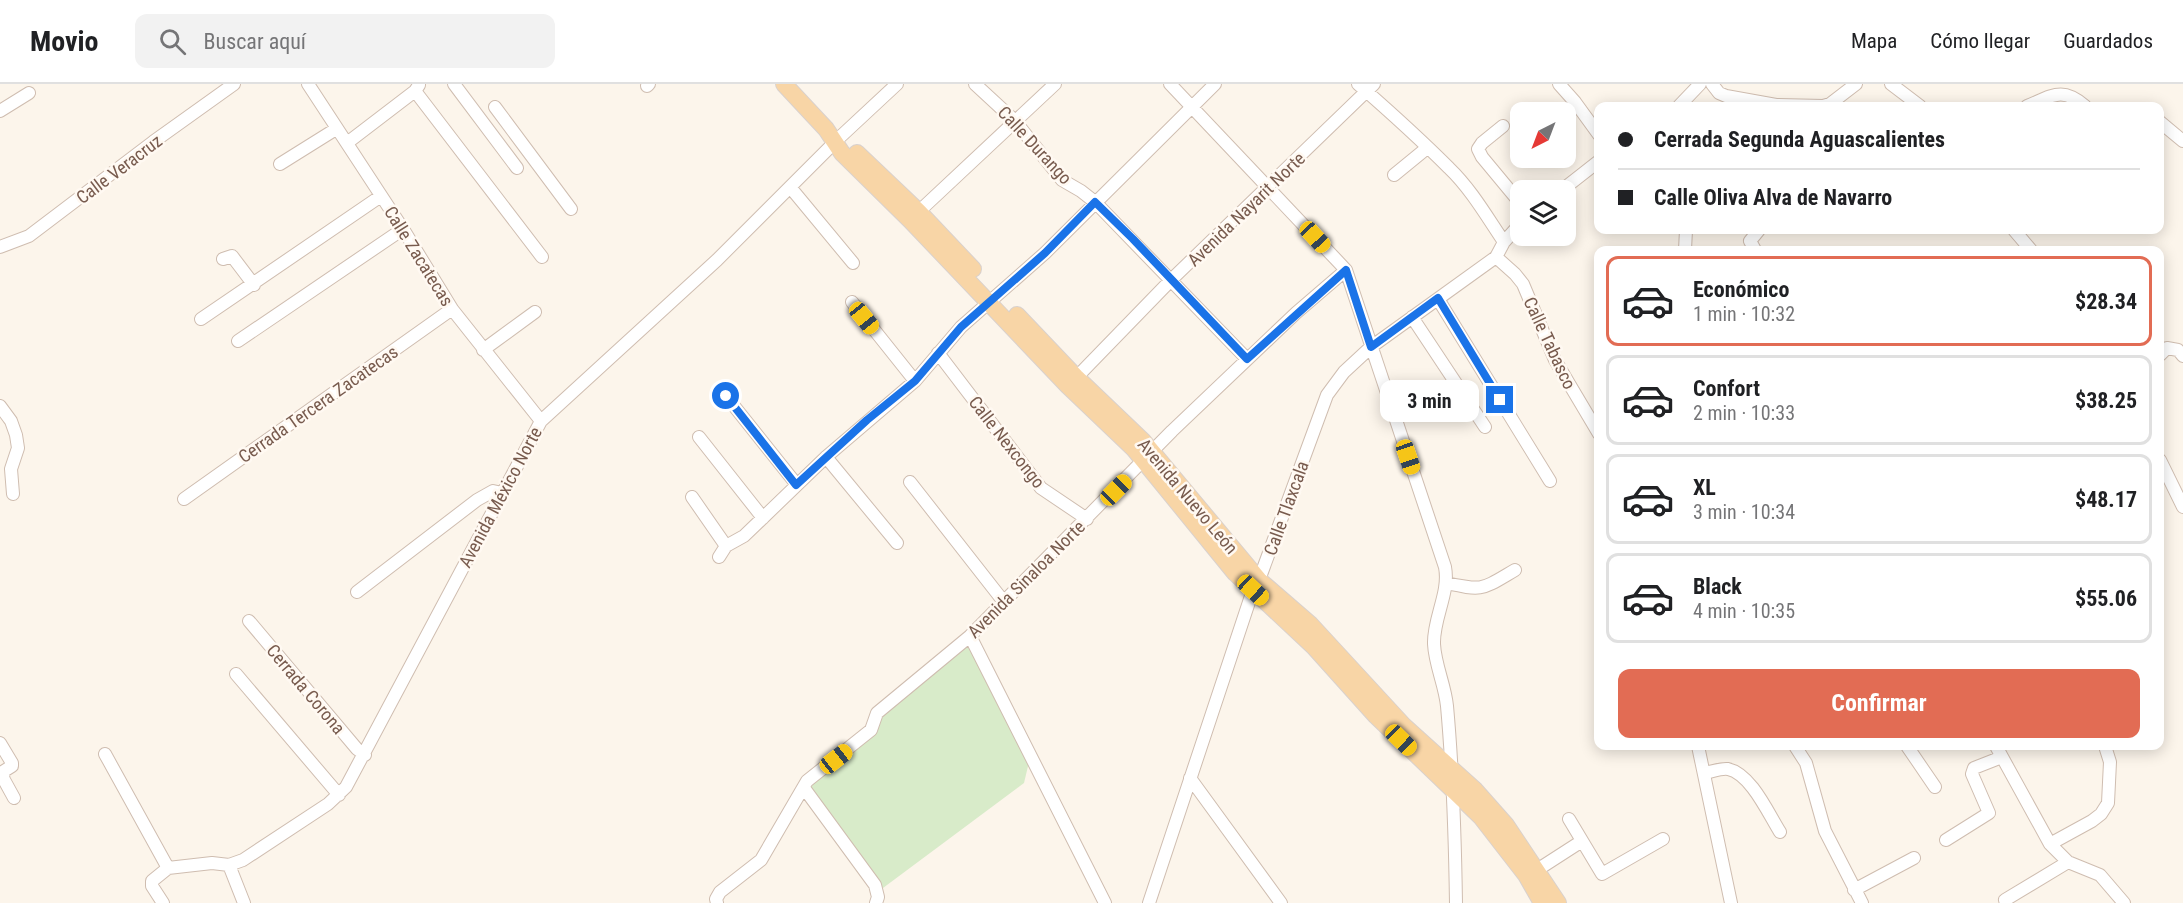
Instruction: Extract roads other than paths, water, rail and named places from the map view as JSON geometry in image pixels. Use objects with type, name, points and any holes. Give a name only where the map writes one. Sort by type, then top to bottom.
[{"type":"main road","name":"Avenida Nuevo León","points":[[784,84],[833,137],[842,153],[914,216],[1072,382],[1149,456],[1235,573],[1256,585],[1310,624],[1404,726],[1453,769],[1490,807],[1538,870],[1558,903]]},
{"type":"main road","name":"Avenida Nuevo León","points":[[1256,585],[1375,715],[1481,817],[1526,875],[1542,903]]},
{"type":"street","name":"Calle Veracruz","points":[[0,247],[29,236],[234,84]]},
{"type":"street","name":"Calle Zacatecas","points":[[308,84],[403,229],[452,309],[541,421]]},
{"type":"street","points":[[454,84],[517,168]]},
{"type":"street","name":"Avenida México Norte","points":[[168,868],[212,862],[229,865],[243,860],[339,795],[365,755],[541,421],[717,261],[790,187],[833,137],[897,84]]},
{"type":"street","name":"Calle Durango","points":[[975,84],[1015,121],[1062,180],[1095,202],[1247,359]]},
{"type":"street","points":[[914,216],[1055,84]]},
{"type":"street","points":[[1170,84],[1346,270],[1445,567],[1446,583],[1434,640],[1446,701],[1453,769],[1456,903]]},
{"type":"street","points":[[719,557],[726,546],[744,536],[826,457],[915,381],[961,327],[1045,253],[1215,84]]},
{"type":"street","points":[[1559,84],[1594,128]]},
{"type":"street","points":[[1691,95],[1700,84]]},
{"type":"street","points":[[1712,84],[1719,93],[1726,96],[1759,102]]},
{"type":"street","points":[[1833,102],[1856,84]]},
{"type":"street","points":[[1891,84],[1915,102]]},
{"type":"street","points":[[1366,86],[1450,168],[1467,188],[1504,242]]},
{"type":"street","name":"Avenida Nayarit Norte","points":[[1072,382],[1172,280],[1269,187],[1366,86]]},
{"type":"street","points":[[347,143],[418,88],[542,257]]},
{"type":"street","points":[[0,111],[29,93]]},
{"type":"street","points":[[2037,102],[2061,94],[2073,96],[2080,102]]},
{"type":"street","points":[[495,107],[571,209]]},
{"type":"street","points":[[2164,125],[2183,141]]},
{"type":"street","points":[[1503,126],[1478,149],[1510,191]]},
{"type":"street","points":[[280,164],[336,129]]},
{"type":"street","points":[[502,149],[517,137]]},
{"type":"street","points":[[1394,176],[1427,148]]},
{"type":"street","points":[[1575,180],[1594,165]]},
{"type":"street","points":[[790,187],[853,263]]},
{"type":"street","points":[[201,319],[254,285],[381,196]]},
{"type":"street","points":[[238,341],[403,229]]},
{"type":"street","points":[[2017,234],[2028,246]]},
{"type":"street","name":"Calle Tlaxcala","points":[[1149,903],[1256,585],[1328,396],[1344,372],[1371,347],[1496,257],[1510,236]]},
{"type":"street","points":[[223,259],[232,256],[254,285]]},
{"type":"street","name":"Calle Tabasco","points":[[1496,257],[1523,284],[1555,360],[1594,426]]},
{"type":"street","name":"Avenida Sinaloa Norte","points":[[806,785],[871,730],[877,713],[970,636],[1247,359],[1346,270]]},
{"type":"street","points":[[1438,298],[1550,481]]},
{"type":"street","points":[[852,302],[915,381]]},
{"type":"street","name":"Cerrada Tercera Zacatecas","points":[[184,499],[452,309]]},
{"type":"street","points":[[483,350],[535,312]]},
{"type":"street","points":[[1412,317],[1485,427]]},
{"type":"street","points":[[2164,351],[2167,348],[2173,348],[2183,356]]},
{"type":"street","name":"Calle Nexcongo","points":[[938,353],[1041,488],[1087,519]]},
{"type":"street","points":[[726,396],[796,485]]},
{"type":"street","points":[[0,406],[11,421],[18,447],[11,469],[13,494]]},
{"type":"street","points":[[699,437],[763,519]]},
{"type":"street","points":[[826,457],[897,543]]},
{"type":"street","points":[[2164,469],[2183,507]]},
{"type":"street","points":[[910,482],[1004,602]]},
{"type":"street","points":[[357,592],[477,500],[494,491],[502,493]]},
{"type":"street","points":[[692,497],[726,546]]},
{"type":"street","points":[[1446,583],[1476,590],[1486,588],[1515,570]]},
{"type":"street","name":"Cerrada Corona","points":[[249,621],[357,749],[365,755]]},
{"type":"street","points":[[970,636],[1105,903]]},
{"type":"street","points":[[236,674],[339,795]]},
{"type":"street","points":[[0,743],[12,763],[12,766],[4,771],[3,778],[14,798]]},
{"type":"street","points":[[1699,750],[1731,903]]},
{"type":"street","points":[[1798,750],[1806,763],[1825,831],[1862,903]]},
{"type":"street","points":[[1910,750],[1935,787]]},
{"type":"street","points":[[1998,750],[2050,844],[2068,862],[2100,875],[2124,903]]},
{"type":"street","points":[[2050,844],[2092,821],[2101,814],[2108,803],[2110,762],[2106,750]]},
{"type":"street","points":[[105,754],[168,868],[152,881],[152,886],[163,903]]},
{"type":"street","points":[[1946,840],[1989,813],[1972,774],[1974,768],[2002,757]]},
{"type":"street","points":[[1704,773],[1726,769],[1750,783],[1780,832]]},
{"type":"street","points":[[1190,778],[1281,903]]},
{"type":"street","points":[[717,903],[716,899],[720,892],[761,860],[806,785],[875,885],[879,897],[876,903]]},
{"type":"street","points":[[1569,819],[1602,874],[1663,839]]},
{"type":"street","points":[[1538,870],[1582,841]]},
{"type":"street","points":[[1854,890],[1914,858]]},
{"type":"street","points":[[2007,903],[2005,900],[2068,862]]},
{"type":"street","points":[[229,865],[244,903]]}]
